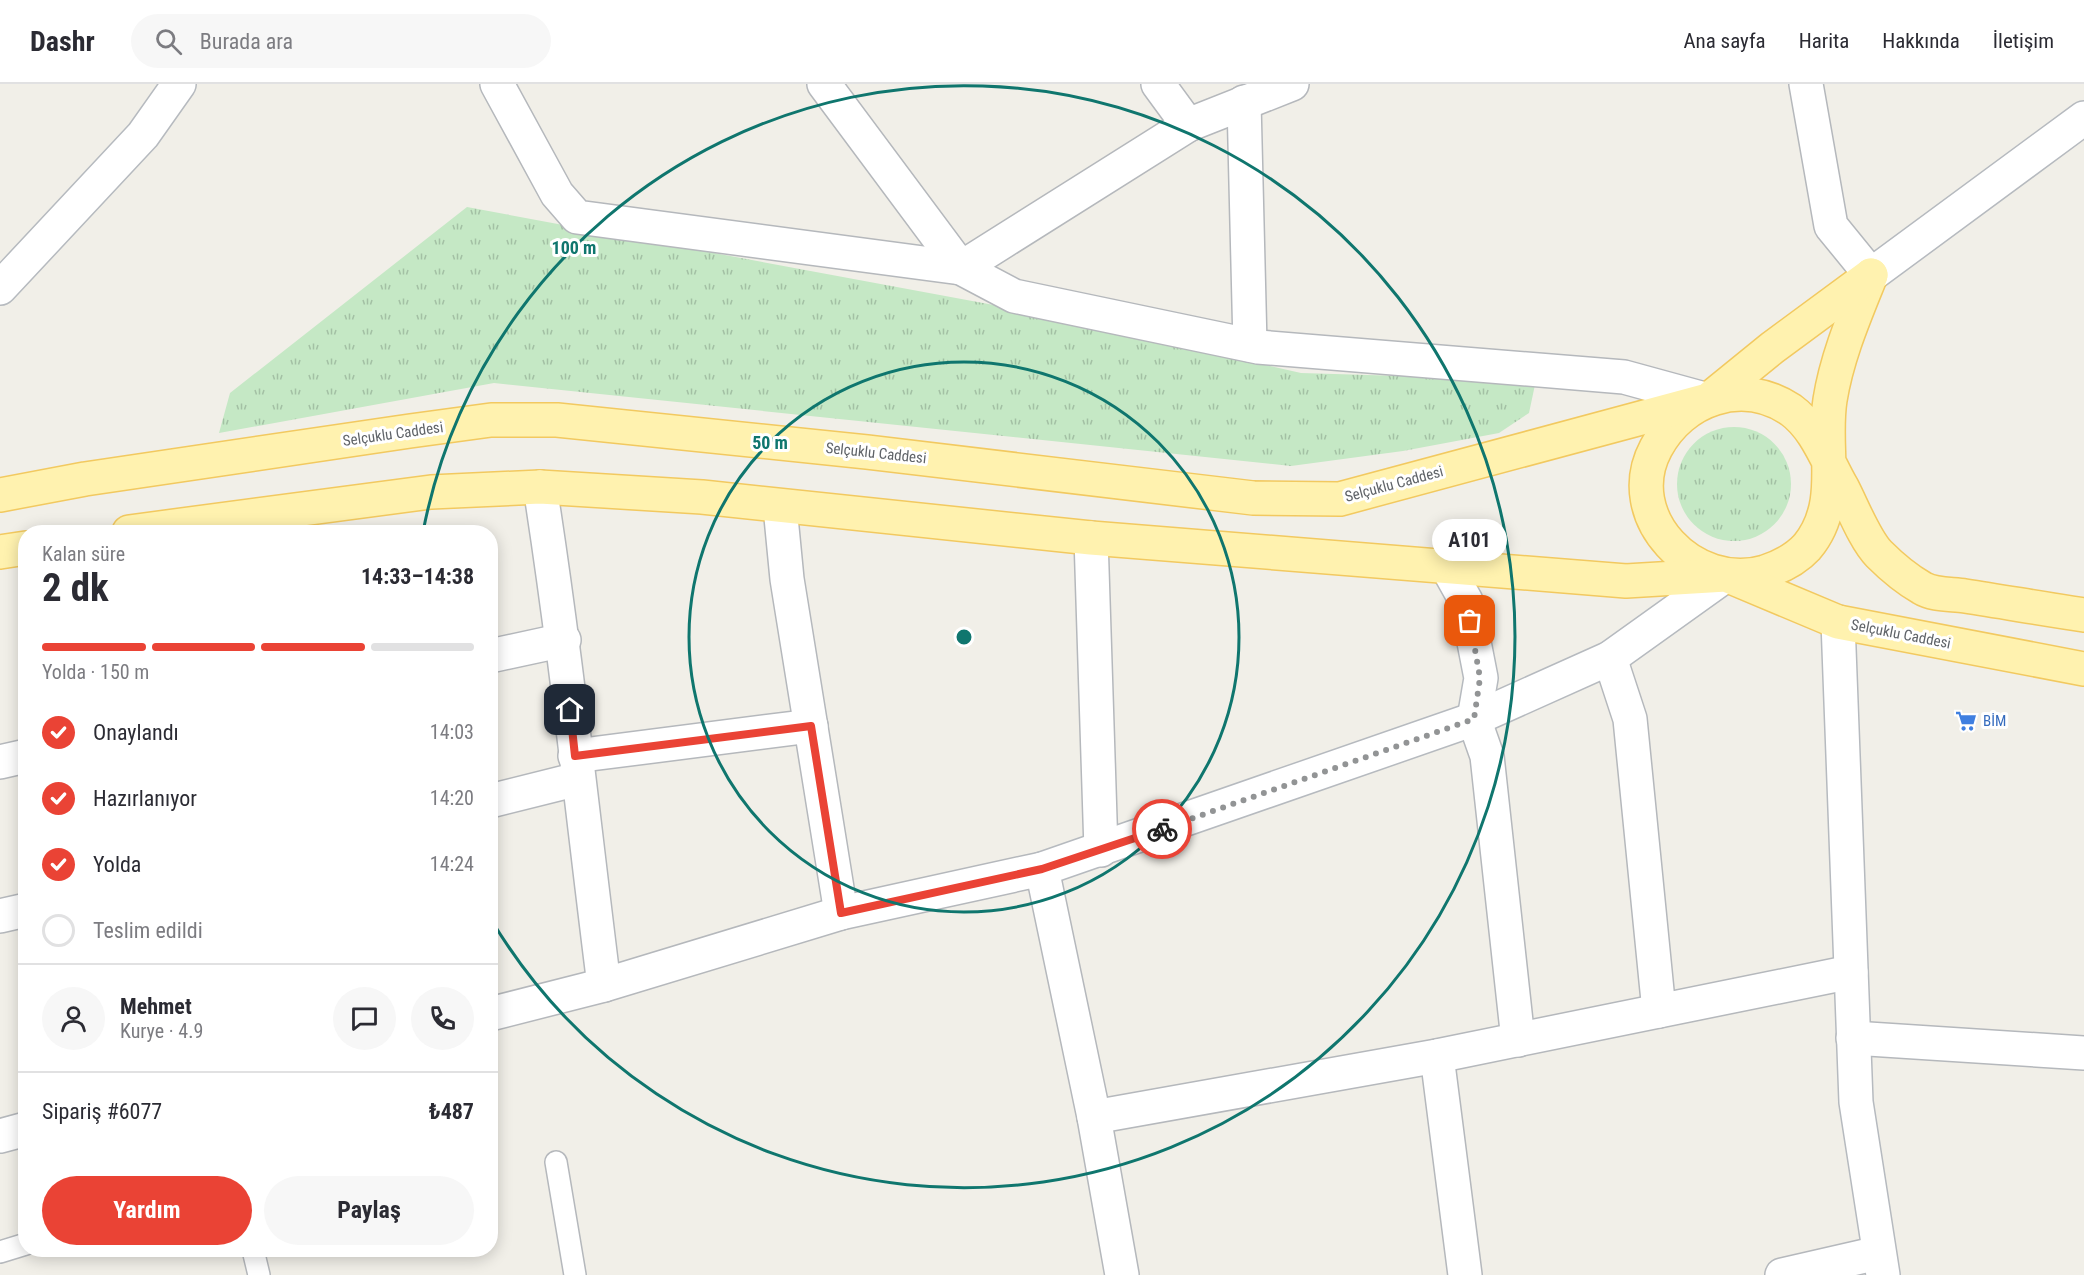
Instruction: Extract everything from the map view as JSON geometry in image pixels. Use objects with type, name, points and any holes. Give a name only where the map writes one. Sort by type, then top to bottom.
[{"type":"main road","points":[[1708,400],[1772,348],[1871,274]]},
{"type":"main road","points":[[1827,460],[1830,401],[1840,356],[1871,274]]},
{"type":"main road","name":"Selçuklu Caddesi","points":[[0,495],[85,479],[491,420],[557,420],[867,452],[1253,498],[1340,499],[1735,394],[1762,397],[1791,410],[1813,432],[1877,552],[1924,590],[2084,615]]},
{"type":"main road","name":"Selçuklu Caddesi","points":[[1708,400],[1684,412],[1665,432],[1652,455],[1647,483],[1652,514],[1666,541],[1689,562],[1718,575],[1750,576],[1780,567],[1806,549],[1823,522],[1831,491],[1827,460]]},
{"type":"main road","name":"Selçuklu Caddesi","points":[[182,525],[431,492],[540,487],[702,497],[1091,538],[1626,581],[1726,575],[1838,622],[2084,669]]},
{"type":"main road","points":[[0,552],[18,549]]},
{"type":"street","points":[[0,288],[143,135],[179,84]]},
{"type":"street","points":[[497,84],[557,194],[577,217],[961,268],[1014,297],[1250,345],[1624,377],[1708,400]]},
{"type":"street","points":[[824,84],[961,268]]},
{"type":"street","points":[[1158,84],[1188,125]]},
{"type":"street","points":[[961,268],[1188,125],[1292,84]]},
{"type":"street","points":[[1806,84],[1831,226],[1871,274],[2084,118]]},
{"type":"street","points":[[1244,102],[1250,345]]},
{"type":"street","points":[[540,487],[564,640],[576,768],[604,985]]},
{"type":"street","points":[[780,507],[787,579],[841,913]]},
{"type":"street","points":[[1091,538],[1101,850]]},
{"type":"street","points":[[1447,567],[1466,602],[1480,678],[1474,719],[1486,756],[1518,1040]]},
{"type":"street","points":[[498,1012],[604,985],[841,913],[1042,869],[1474,719],[1610,658],[1726,575]]},
{"type":"street","points":[[1782,1275],[1881,1264],[1856,1102],[1838,622]]},
{"type":"street","points":[[498,654],[564,640]]},
{"type":"street","points":[[1610,658],[1629,719],[1659,1011]]},
{"type":"street","points":[[498,798],[576,768],[811,726]]},
{"type":"street","points":[[0,762],[18,758]]},
{"type":"street","points":[[1042,869],[1094,1117],[1122,1275]]},
{"type":"street","points":[[0,916],[18,912]]},
{"type":"street","points":[[1094,1117],[1437,1056],[1851,972]]},
{"type":"street","points":[[1853,1038],[2084,1053]]},
{"type":"street","points":[[1437,1056],[1465,1275]]},
{"type":"street","points":[[0,1136],[18,1131]]},
{"type":"lane","points":[[556,1162],[575,1275]]},
{"type":"lane","points":[[0,1252],[18,1246]]},
{"type":"lane","points":[[255,1257],[259,1275]]},
{"type":"green space","points":[[467,207],[1031,312],[1301,373],[1536,380],[1529,413],[1499,433],[1403,451],[1291,466],[494,383],[219,433],[230,393]]},
{"type":"green space","points":[[1734,427],[1756,431],[1774,444],[1787,462],[1791,484],[1787,506],[1774,524],[1756,537],[1734,541],[1712,537],[1694,524],[1681,506],[1677,484],[1681,462],[1694,444],[1712,431]]},
{"type":"way so far","points":[[1162,829],[1474,719],[1480,678],[1470,621]]},
{"type":"place","name":"A101","points":[[1470,621]]},
{"type":"place","name":"BİM","points":[[1966,721]]},
{"type":"route","points":[[570,710],[575,756],[811,726],[841,913],[1042,869],[1162,829]]}]
